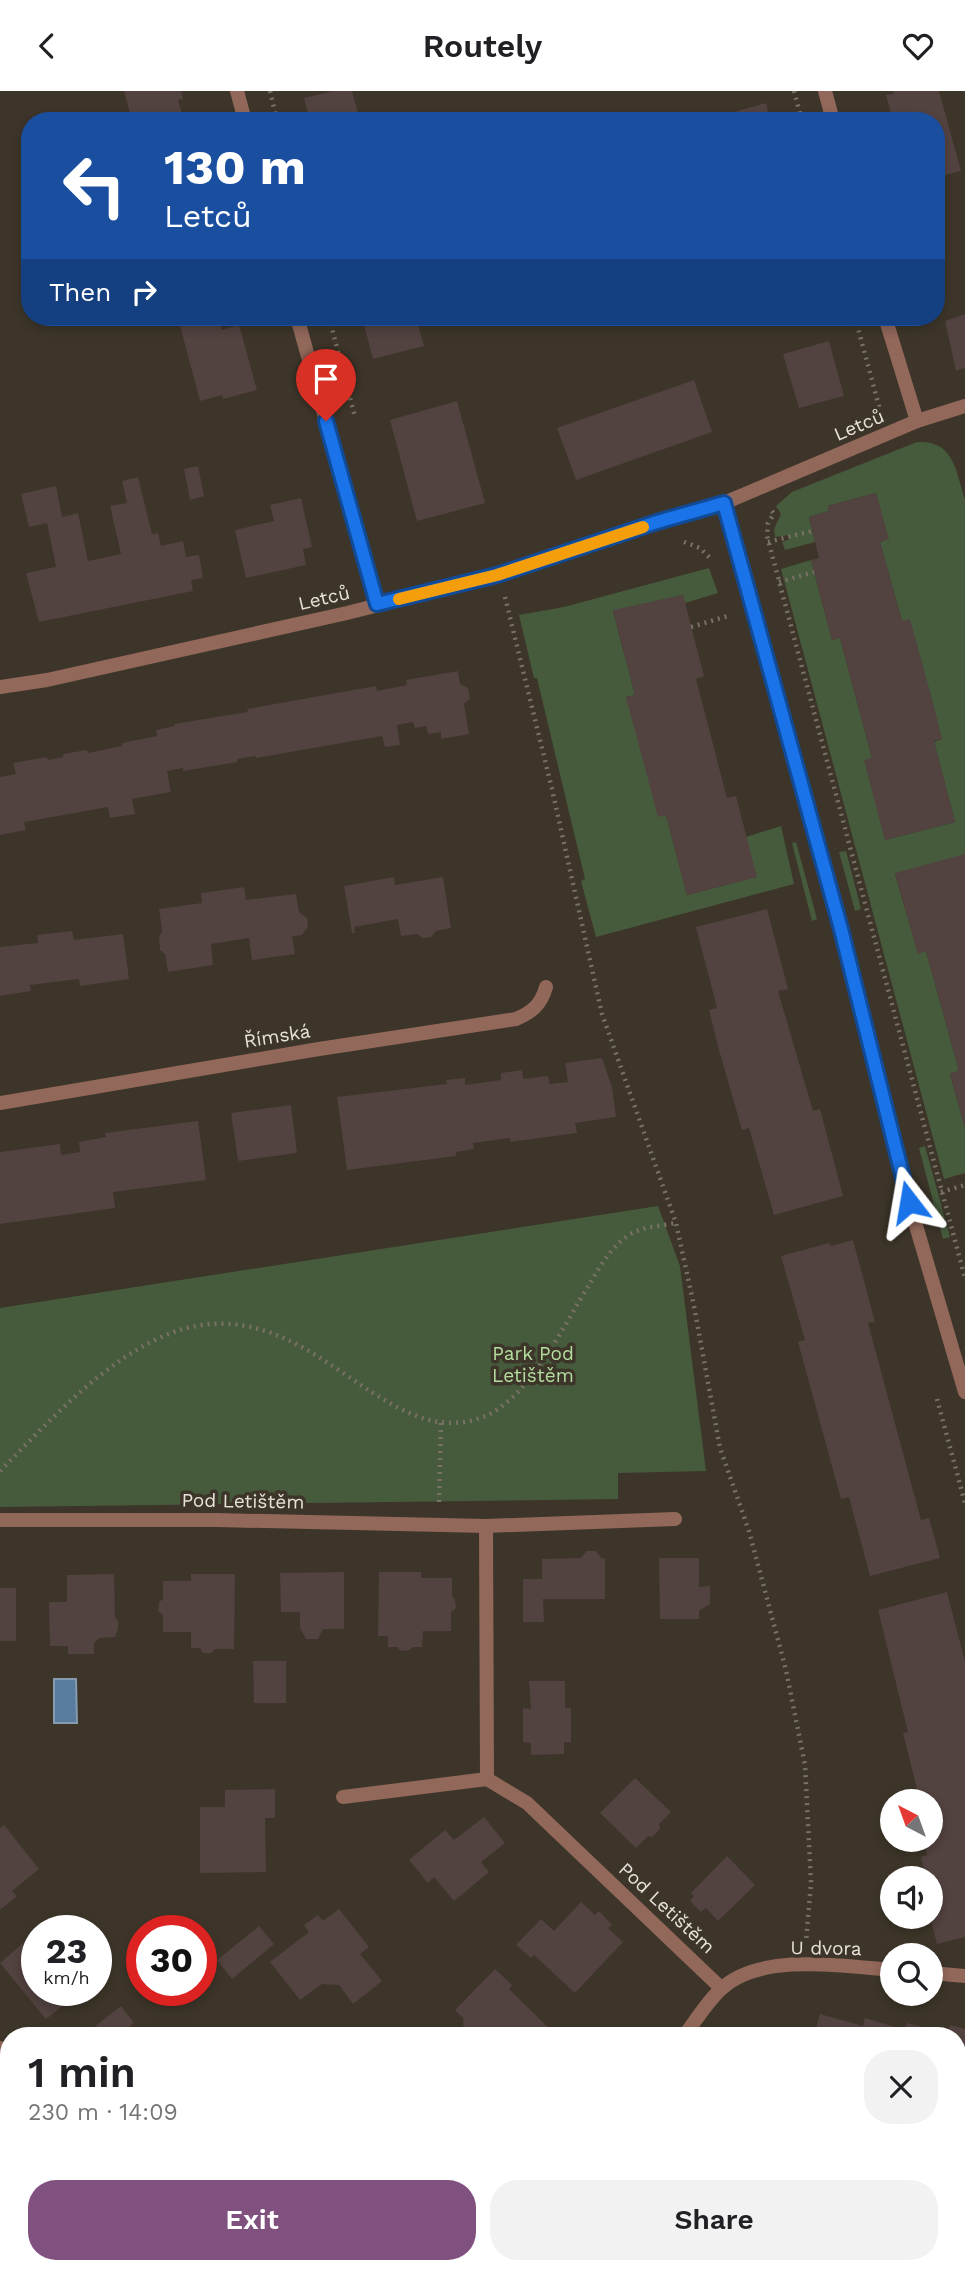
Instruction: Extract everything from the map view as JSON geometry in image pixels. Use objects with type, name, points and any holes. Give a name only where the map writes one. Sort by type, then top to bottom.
[{"type":"street","points":[[237,91],[243,112]]},
{"type":"street","points":[[825,91],[831,112]]},
{"type":"street","points":[[299,326],[377,604]]},
{"type":"street","points":[[888,326],[917,421]]},
{"type":"street","name":"Letců","points":[[0,687],[47,680],[497,575],[657,522],[724,503],[917,421],[965,406]]},
{"type":"street","points":[[724,503],[841,929],[907,1195],[965,1392]]},
{"type":"street","name":"Římská","points":[[0,1103],[516,1019],[537,1006],[546,987]]},
{"type":"street","name":"Pod Letištěm","points":[[0,1520],[202,1520],[486,1526],[675,1519]]},
{"type":"street","points":[[343,1797],[487,1779],[486,1526]]},
{"type":"street","name":"Pod Letištěm","points":[[487,1779],[527,1803],[722,1988]]},
{"type":"street","name":"U dvora","points":[[722,1988],[746,1972],[804,1963],[880,1969]]},
{"type":"street","points":[[943,1974],[965,1976]]},
{"type":"street","points":[[691,2027],[722,1988]]},
{"type":"path","points":[[270,91],[275,112]]},
{"type":"path","points":[[794,91],[800,112]]},
{"type":"path","points":[[331,326],[356,422]]},
{"type":"path","points":[[858,326],[880,406],[879,415]]},
{"type":"path","points":[[771,510],[774,514],[766,529],[768,542],[965,1278]]},
{"type":"path","points":[[768,542],[812,531]]},
{"type":"path","points":[[779,582],[814,572]]},
{"type":"path","points":[[497,575],[510,609],[602,1014],[676,1223],[720,1448],[749,1531],[786,1670],[805,1765],[811,1883],[804,1963]]},
{"type":"path","points":[[691,627],[728,616]]},
{"type":"path","points":[[942,1192],[965,1185]]},
{"type":"path","points":[[0,1471],[64,1407],[118,1361],[157,1339],[202,1325],[226,1323],[277,1334],[317,1355],[412,1414],[441,1422],[463,1423],[500,1409],[532,1377],[602,1263],[617,1245],[628,1235],[648,1227],[676,1223]]},
{"type":"path","points":[[439,1524],[441,1422]]},
{"type":"green space","points":[[917,442],[939,446],[952,459],[965,500],[965,855],[895,874],[918,953],[926,951],[959,1071],[950,1074],[965,1128],[965,1173],[944,1179],[781,569],[811,560],[832,640],[840,638],[872,758],[865,761],[885,840],[955,822],[934,742],[942,739],[902,621],[880,542],[888,539],[876,493],[828,506],[829,511],[809,517],[815,542],[785,550],[782,542],[790,539],[789,535],[775,537],[774,529],[781,514],[776,506],[792,492]]},
{"type":"green space","points":[[709,568],[718,593],[685,603],[683,595],[613,611],[635,695],[626,697],[666,815],[687,895],[756,877],[746,837],[781,826],[794,884],[596,937],[581,881],[585,879],[537,678],[534,678],[519,615],[564,607]]},
{"type":"green space","points":[[796,842],[817,919],[812,921],[792,843]]},
{"type":"green space","points":[[846,851],[861,909],[855,911],[839,852]]},
{"type":"green space","points":[[925,1146],[950,1237],[943,1239],[919,1148]]},
{"type":"green space","name":"Park Pod Letištěm","points":[[658,1206],[680,1266],[706,1471],[618,1473],[618,1499],[0,1507],[0,1308]]},
{"type":"water","points":[[54,1679],[76,1679],[77,1723],[54,1723]]},
{"type":"building","points":[[124,91],[181,91],[183,99],[178,100],[181,112],[130,112]]},
{"type":"building","points":[[333,91],[352,91],[358,112],[308,112],[304,98]]},
{"type":"building","points":[[893,91],[939,91],[945,112],[891,112],[886,95],[894,94]]},
{"type":"building","points":[[766,103],[768,112],[734,112]]},
{"type":"building","points":[[945,113],[961,171],[945,175]]},
{"type":"building","points":[[965,314],[965,368],[956,371],[945,321]]},
{"type":"building","points":[[180,326],[221,326],[222,330],[239,326],[257,390],[223,399],[222,395],[200,401]]},
{"type":"building","points":[[364,326],[418,326],[424,346],[373,359]]},
{"type":"building","points":[[829,341],[844,396],[799,408],[783,354]]},
{"type":"building","points":[[694,380],[712,432],[576,480],[557,428]]},
{"type":"building","points":[[457,401],[485,503],[417,521],[390,420]]},
{"type":"building","points":[[198,466],[204,496],[190,500],[184,469]]},
{"type":"building","points":[[138,477],[152,534],[158,533],[161,546],[183,541],[186,557],[199,555],[203,578],[191,580],[193,591],[39,622],[26,573],[56,567],[47,523],[29,527],[21,494],[56,486],[62,517],[78,513],[88,561],[121,554],[110,506],[127,503],[122,481]]},
{"type":"building","points":[[876,493],[889,539],[880,542],[902,621],[910,619],[932,699],[942,739],[934,741],[955,822],[885,840],[864,760],[872,758],[840,638],[832,640],[811,560],[819,558],[809,517],[829,511],[828,506]]},
{"type":"building","points":[[301,498],[312,547],[303,549],[306,565],[246,578],[235,530],[274,521],[270,505]]},
{"type":"building","points":[[683,595],[704,676],[696,679],[727,798],[736,796],[757,877],[687,895],[666,815],[658,817],[626,697],[635,695],[613,610]]},
{"type":"building","points":[[458,671],[460,684],[468,688],[470,699],[464,704],[469,734],[441,739],[441,732],[428,734],[426,726],[415,728],[413,722],[397,725],[400,745],[385,747],[382,736],[237,759],[237,762],[183,771],[183,768],[167,771],[171,792],[132,799],[135,814],[110,818],[108,807],[24,822],[26,830],[0,835],[0,777],[16,774],[13,763],[47,757],[48,760],[63,757],[63,754],[87,750],[88,753],[122,746],[122,743],[157,736],[156,730],[175,726],[174,724],[376,686],[377,691],[407,685],[406,680]]},
{"type":"building","points":[[965,854],[964,1125],[950,1073],[959,1071],[926,951],[918,954],[895,873]]},
{"type":"building","points":[[394,877],[395,885],[443,877],[451,928],[436,931],[431,937],[423,938],[417,934],[401,936],[398,919],[354,927],[355,933],[352,933],[344,886]]},
{"type":"building","points":[[244,887],[246,900],[296,894],[299,912],[307,918],[308,927],[302,935],[292,936],[295,954],[252,960],[249,938],[211,944],[213,965],[168,972],[165,954],[160,950],[159,937],[162,931],[159,909],[202,903],[201,893]]},
{"type":"building","points":[[767,909],[788,989],[778,991],[813,1111],[820,1109],[843,1196],[774,1215],[749,1128],[742,1130],[719,1050],[709,1010],[717,1008],[696,927]]},
{"type":"building","points":[[72,931],[74,940],[123,934],[129,979],[80,986],[79,979],[30,985],[31,991],[0,996],[0,947],[38,943],[37,935]]},
{"type":"building","points":[[602,1058],[612,1087],[616,1117],[575,1123],[577,1133],[510,1142],[510,1138],[473,1143],[474,1149],[456,1152],[456,1156],[347,1170],[337,1097],[447,1084],[446,1080],[465,1078],[465,1085],[501,1080],[501,1073],[522,1070],[523,1079],[548,1076],[550,1084],[568,1082],[565,1063]]},
{"type":"building","points":[[291,1105],[297,1153],[238,1161],[231,1113]]},
{"type":"building","points":[[198,1121],[206,1180],[113,1192],[115,1208],[0,1224],[0,1152],[60,1144],[61,1155],[80,1152],[79,1142],[106,1137],[105,1133]]},
{"type":"building","points":[[853,1240],[875,1322],[868,1323],[921,1520],[929,1518],[940,1558],[870,1576],[849,1497],[841,1499],[798,1342],[805,1340],[781,1256],[829,1243],[831,1246]]},
{"type":"building","points":[[587,1551],[596,1551],[602,1559],[605,1558],[605,1599],[543,1599],[544,1622],[523,1622],[523,1579],[542,1579],[542,1559],[581,1558]]},
{"type":"building","points":[[659,1558],[699,1558],[699,1587],[710,1586],[710,1604],[699,1611],[699,1619],[660,1619]]},
{"type":"building","points":[[344,1572],[344,1629],[323,1629],[318,1639],[306,1639],[300,1628],[300,1612],[281,1612],[280,1573]]},
{"type":"building","points":[[379,1572],[421,1572],[421,1578],[452,1578],[452,1596],[456,1608],[451,1612],[451,1631],[423,1631],[422,1647],[401,1651],[397,1647],[388,1647],[388,1636],[378,1636]]},
{"type":"building","points":[[114,1574],[115,1618],[118,1621],[115,1637],[99,1638],[94,1643],[94,1654],[68,1654],[68,1646],[50,1646],[49,1602],[67,1602],[67,1575]]},
{"type":"building","points":[[191,1574],[235,1574],[234,1649],[215,1649],[211,1653],[203,1653],[200,1648],[191,1648],[191,1632],[163,1632],[163,1615],[158,1611],[159,1602],[163,1599],[163,1581],[191,1581]]},
{"type":"building","points":[[0,1588],[16,1588],[16,1641],[0,1641]]},
{"type":"building","points":[[947,1592],[965,1662],[965,1937],[941,1943],[937,1943],[933,1929],[943,1929],[943,1866],[923,1866],[921,1857],[927,1855],[926,1852],[943,1852],[943,1789],[917,1789],[903,1733],[908,1732],[878,1610]]},
{"type":"building","points":[[253,1661],[286,1661],[286,1703],[254,1703]]},
{"type":"building","points":[[529,1681],[565,1681],[565,1708],[571,1708],[571,1742],[564,1742],[564,1754],[531,1755],[531,1743],[523,1742],[523,1708],[531,1709]]},
{"type":"building","points":[[635,1778],[671,1812],[659,1824],[660,1829],[636,1848],[600,1813]]},
{"type":"building","points":[[275,1789],[275,1818],[265,1818],[266,1872],[200,1873],[200,1807],[225,1807],[225,1790]]},
{"type":"building","points":[[484,1817],[505,1843],[481,1862],[489,1872],[454,1901],[434,1877],[428,1883],[409,1860],[445,1830],[454,1840]]},
{"type":"building","points":[[4,1825],[39,1869],[12,1891],[17,1896],[0,1910],[0,1828]]},
{"type":"building","points":[[727,1856],[755,1885],[718,1921],[706,1908],[701,1912],[690,1901],[694,1896],[691,1893]]},
{"type":"building","points":[[581,1902],[595,1915],[599,1911],[612,1925],[608,1928],[623,1942],[575,1993],[534,1955],[531,1958],[516,1945],[541,1919],[554,1931]]},
{"type":"building","points":[[339,1909],[369,1947],[360,1954],[382,1981],[353,2004],[339,1985],[322,1984],[300,2000],[270,1962],[309,1932],[304,1925],[318,1915],[323,1921]]},
{"type":"building","points":[[259,1926],[274,1944],[232,1979],[217,1960]]},
{"type":"building","points":[[21,1945],[21,1989],[0,1963]]},
{"type":"building","points":[[495,1969],[512,1985],[509,1989],[548,2027],[464,2027],[463,2018],[455,2010]]},
{"type":"building","points":[[35,2006],[62,2006],[46,2019]]},
{"type":"building","points":[[121,2006],[134,2023],[129,2027],[94,2027]]},
{"type":"building","points":[[820,2014],[863,2026],[865,2018],[895,2027],[816,2027]]},
{"type":"building","points":[[907,2023],[922,2027],[906,2027]]},
{"type":"slow traffic","points":[[399,599],[497,575],[643,527]]},
{"type":"route","points":[[326,421],[377,604],[497,575],[657,522],[724,503],[841,929],[909,1202]]}]
